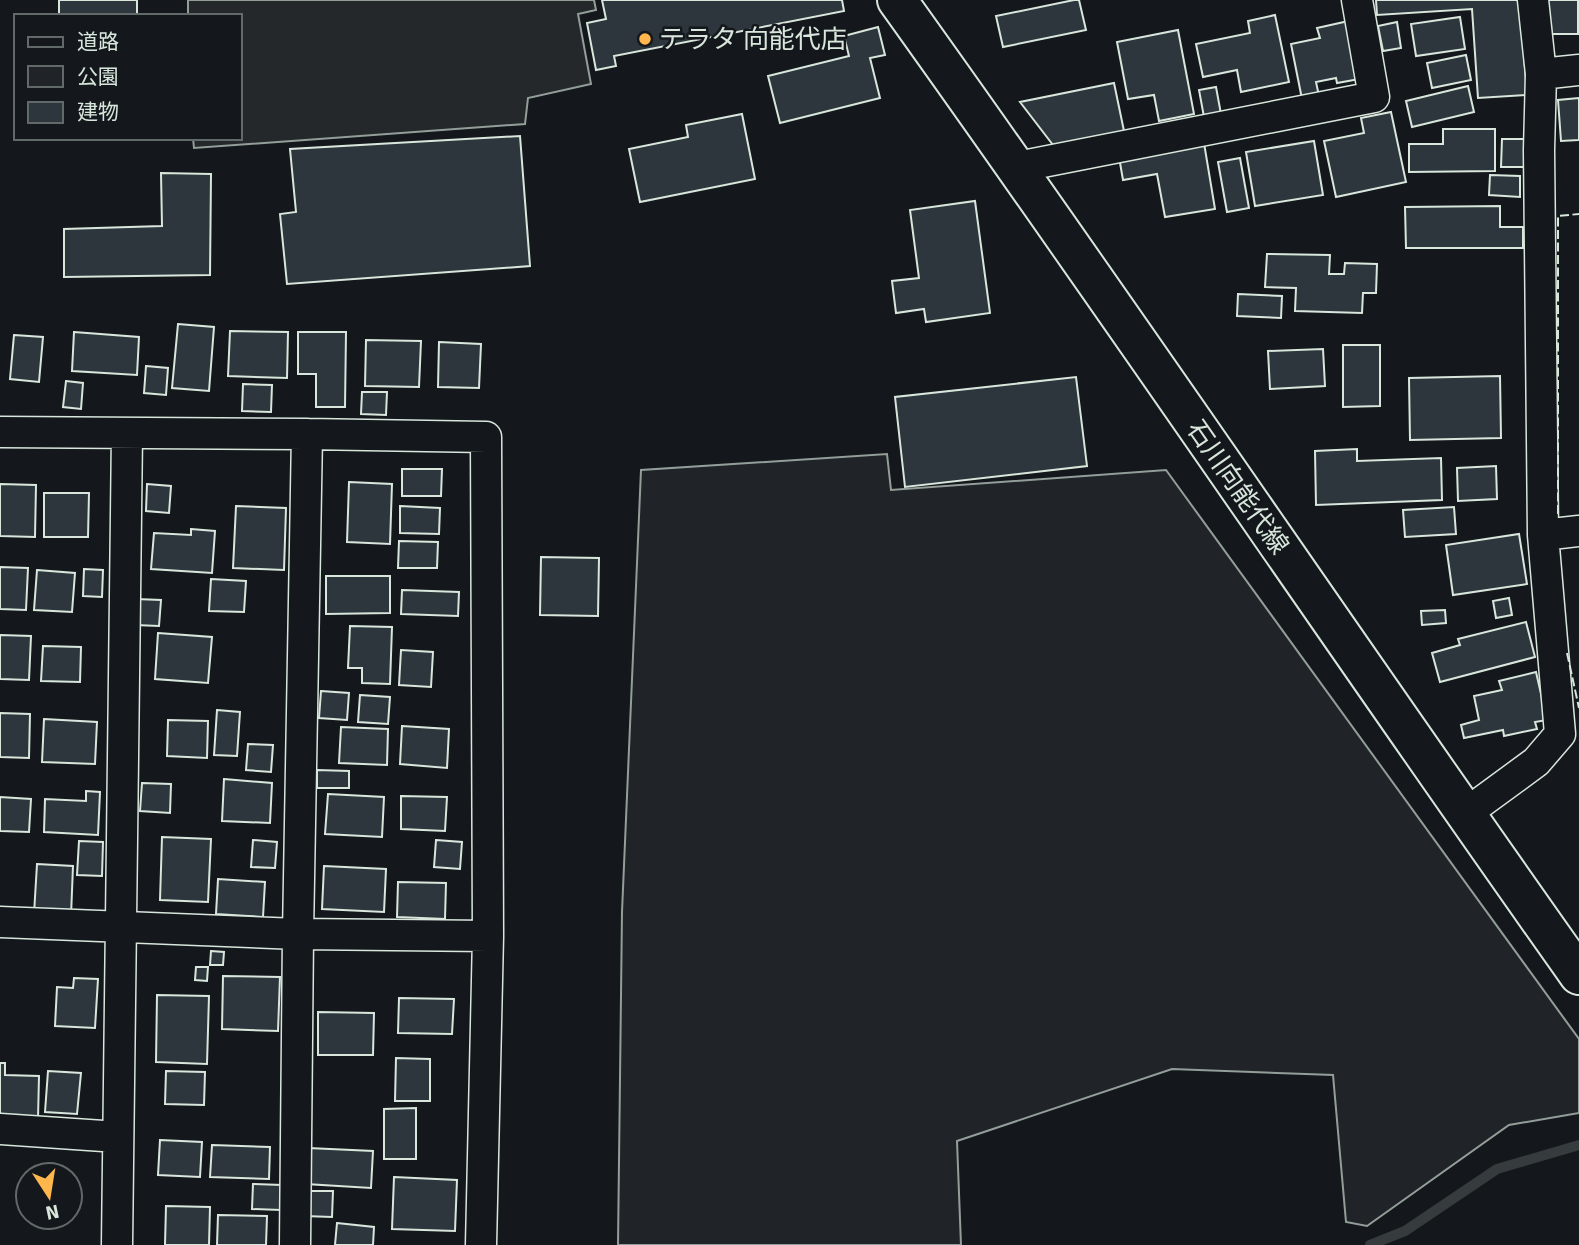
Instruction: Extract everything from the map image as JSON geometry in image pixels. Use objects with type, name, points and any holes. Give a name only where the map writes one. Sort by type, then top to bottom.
[{"type":"main road","name":"石川向能代線","points":[[897,0],[1017,167],[1579,975]]},
{"type":"street","points":[[1017,167],[1374,97],[1357,0]]},
{"type":"street","points":[[1465,814],[1536,762],[1560,734],[1543,535],[1539,149],[1541,74],[1533,0]]},
{"type":"street","points":[[1541,74],[1579,70]]},
{"type":"street","points":[[0,432],[486,437],[488,936],[481,1245]]},
{"type":"street","points":[[117,1245],[127,433]]},
{"type":"street","points":[[295,1245],[307,434]]},
{"type":"street","points":[[1543,535],[1579,531]]},
{"type":"street","points":[[0,922],[298,934],[488,936]]},
{"type":"street","points":[[0,1129],[118,1137]]},
{"type":"green space","points":[[887,454],[891,490],[1166,470],[1579,1039],[1579,1113],[1509,1125],[1367,1226],[1346,1222],[1333,1075],[1172,1069],[957,1141],[961,1245],[618,1245],[622,912],[641,470]]},
{"type":"shaded area","points":[[188,0],[594,0],[596,10],[578,14],[591,84],[528,98],[525,124],[194,148],[193,140],[242,140],[242,14],[188,14]]},
{"type":"building","points":[[59,0],[137,0],[137,14],[59,14]]},
{"type":"building","name":"テラタ 向能代店","points":[[602,0],[842,0],[844,11],[614,56],[616,66],[596,70],[587,23],[606,19]]},
{"type":"building","points":[[1079,0],[1086,30],[1003,47],[996,16]]},
{"type":"building","points":[[1376,0],[1520,0],[1527,95],[1478,98],[1472,9],[1377,15]]},
{"type":"building","points":[[1547,0],[1578,0],[1578,34],[1547,34]]},
{"type":"building","points":[[1275,15],[1289,82],[1241,92],[1237,70],[1203,77],[1196,44],[1250,33],[1248,21]]},
{"type":"building","points":[[1460,17],[1465,49],[1416,56],[1411,24]]},
{"type":"building","points":[[1353,20],[1365,78],[1337,83],[1336,78],[1316,82],[1319,96],[1302,99],[1291,44],[1320,38],[1317,28]]},
{"type":"building","points":[[1397,22],[1401,48],[1383,51],[1378,26]]},
{"type":"building","points":[[878,27],[885,55],[870,58],[880,98],[780,123],[768,76],[849,56],[844,36]]},
{"type":"building","points":[[1178,30],[1194,114],[1159,121],[1154,95],[1128,99],[1117,42]]},
{"type":"building","points":[[1466,55],[1471,80],[1432,88],[1427,63]]},
{"type":"building","points":[[1114,83],[1124,131],[1053,145],[1020,102]]},
{"type":"building","points":[[1468,86],[1474,112],[1412,127],[1406,101]]},
{"type":"building","points":[[1216,87],[1221,114],[1204,117],[1199,90]]},
{"type":"building","points":[[1579,98],[1579,140],[1561,141],[1558,100]]},
{"type":"building","points":[[1391,112],[1406,182],[1336,197],[1324,141],[1364,133],[1361,118]]},
{"type":"building","points":[[742,114],[755,179],[640,202],[629,149],[688,137],[686,125]]},
{"type":"building","points":[[1443,129],[1495,129],[1495,171],[1409,172],[1409,144],[1443,144]]},
{"type":"building","points":[[520,136],[530,266],[287,284],[280,214],[296,212],[290,149]]},
{"type":"building","points":[[1502,139],[1528,139],[1528,167],[1501,167]]},
{"type":"building","points":[[1314,141],[1323,195],[1255,206],[1246,152]]},
{"type":"building","points":[[1204,143],[1215,209],[1165,217],[1157,174],[1123,180],[1119,157]]},
{"type":"building","points":[[1240,158],[1249,208],[1227,212],[1218,162]]},
{"type":"building","points":[[161,173],[211,174],[210,275],[64,277],[64,229],[162,226]]},
{"type":"building","points":[[1490,175],[1520,176],[1520,197],[1489,195]]},
{"type":"building","points":[[975,201],[990,313],[926,322],[924,309],[896,313],[892,281],[919,278],[910,210]]},
{"type":"building","points":[[1500,206],[1500,227],[1523,227],[1523,248],[1406,248],[1405,207]]},
{"type":"building","points":[[1267,254],[1330,255],[1329,274],[1344,274],[1345,263],[1377,264],[1376,293],[1363,293],[1362,313],[1295,311],[1296,288],[1265,287]]},
{"type":"building","points":[[1238,294],[1282,296],[1281,318],[1237,316]]},
{"type":"building","points":[[178,324],[214,327],[209,391],[172,388]]},
{"type":"building","points":[[230,331],[288,332],[287,378],[228,376]]},
{"type":"building","points":[[74,332],[139,337],[137,375],[72,371]]},
{"type":"building","points":[[298,332],[346,332],[345,407],[316,407],[316,374],[298,374]]},
{"type":"building","points":[[14,335],[43,337],[39,382],[10,379]]},
{"type":"building","points":[[366,340],[421,341],[419,387],[365,386]]},
{"type":"building","points":[[439,342],[481,344],[479,388],[438,387]]},
{"type":"building","points":[[1343,345],[1380,345],[1380,406],[1343,407]]},
{"type":"building","points":[[1323,349],[1325,386],[1270,389],[1268,351]]},
{"type":"building","points":[[146,366],[168,368],[166,395],[144,393]]},
{"type":"building","points":[[1500,376],[1501,438],[1410,440],[1409,378]]},
{"type":"building","points":[[1076,377],[1087,466],[905,487],[895,397]]},
{"type":"building","points":[[66,381],[83,383],[81,409],[63,407]]},
{"type":"building","points":[[243,384],[272,385],[271,412],[242,411]]},
{"type":"building","points":[[362,392],[387,392],[386,415],[361,414]]},
{"type":"building","points":[[1357,449],[1357,461],[1441,458],[1442,500],[1316,505],[1315,451]]},
{"type":"building","points":[[1496,466],[1497,499],[1458,501],[1457,468]]},
{"type":"building","points":[[402,469],[442,469],[441,496],[402,496]]},
{"type":"building","points":[[349,482],[392,484],[390,544],[347,542]]},
{"type":"building","points":[[0,484],[36,485],[35,537],[0,536]]},
{"type":"building","points":[[147,484],[171,486],[169,513],[146,511]]},
{"type":"building","points":[[44,493],[89,493],[88,537],[44,537]]},
{"type":"building","points":[[236,506],[286,508],[284,570],[233,568]]},
{"type":"building","points":[[400,506],[440,508],[439,534],[400,533]]},
{"type":"building","points":[[1454,507],[1456,534],[1405,537],[1403,510]]},
{"type":"building","points":[[191,529],[215,531],[212,573],[151,569],[154,533],[191,535]]},
{"type":"building","points":[[1519,534],[1527,584],[1453,595],[1446,545]]},
{"type":"building","points":[[399,541],[438,542],[437,568],[398,568]]},
{"type":"building","points":[[541,557],[599,558],[598,616],[540,615]]},
{"type":"building","points":[[0,567],[28,568],[26,610],[0,609]]},
{"type":"building","points":[[84,569],[103,570],[102,597],[83,596]]},
{"type":"building","points":[[37,570],[75,573],[72,612],[34,610]]},
{"type":"building","points":[[326,576],[390,576],[390,613],[326,614]]},
{"type":"building","points":[[211,579],[246,581],[244,612],[209,611]]},
{"type":"building","points":[[402,590],[459,592],[458,616],[401,614]]},
{"type":"building","points":[[1509,598],[1512,615],[1496,618],[1493,601]]},
{"type":"building","points":[[136,599],[161,600],[159,626],[135,625]]},
{"type":"building","points":[[1445,610],[1446,623],[1422,625],[1421,611]]},
{"type":"building","points":[[1526,622],[1535,657],[1440,682],[1432,653],[1460,645],[1458,639]]},
{"type":"building","points":[[350,626],[392,627],[390,684],[362,683],[362,668],[348,668]]},
{"type":"building","points":[[158,633],[212,637],[208,683],[155,679]]},
{"type":"building","points":[[0,635],[31,636],[29,680],[0,679]]},
{"type":"building","points":[[43,646],[81,647],[80,682],[41,681]]},
{"type":"building","points":[[401,650],[433,652],[431,687],[399,685]]},
{"type":"building","points":[[1536,672],[1547,720],[1535,722],[1537,729],[1504,736],[1503,730],[1464,738],[1461,725],[1479,720],[1474,696],[1502,690],[1499,681]]},
{"type":"building","points":[[321,691],[349,693],[347,720],[319,718]]},
{"type":"building","points":[[360,695],[390,697],[388,724],[358,722]]},
{"type":"building","points":[[217,710],[240,712],[237,756],[214,755]]},
{"type":"building","points":[[0,713],[30,714],[29,758],[0,757]]},
{"type":"building","points":[[44,719],[97,722],[95,764],[42,762]]},
{"type":"building","points":[[168,720],[208,721],[207,758],[167,756]]},
{"type":"building","points":[[402,726],[449,729],[447,768],[400,764]]},
{"type":"building","points":[[341,727],[388,729],[387,765],[339,763]]},
{"type":"building","points":[[248,744],[273,745],[271,772],[246,770]]},
{"type":"building","points":[[317,770],[349,771],[349,788],[317,788]]},
{"type":"building","points":[[224,779],[272,783],[270,823],[222,821]]},
{"type":"building","points":[[142,783],[171,784],[170,813],[140,811]]},
{"type":"building","points":[[86,791],[100,792],[98,835],[44,832],[45,799],[86,801]]},
{"type":"building","points":[[328,794],[384,797],[382,837],[325,834]]},
{"type":"building","points":[[401,796],[447,797],[445,831],[401,829]]},
{"type":"building","points":[[0,797],[31,799],[29,832],[0,831]]},
{"type":"building","points":[[162,837],[211,839],[208,902],[160,900]]},
{"type":"building","points":[[253,840],[277,842],[275,868],[251,867]]},
{"type":"building","points":[[436,840],[462,842],[460,869],[434,867]]},
{"type":"building","points":[[79,841],[103,842],[102,876],[77,875]]},
{"type":"building","points":[[37,864],[73,866],[71,916],[34,914]]},
{"type":"building","points":[[324,866],[386,869],[384,912],[322,909]]},
{"type":"building","points":[[218,879],[265,882],[263,917],[216,914]]},
{"type":"building","points":[[398,882],[446,883],[445,919],[397,917]]},
{"type":"building","points":[[211,951],[224,952],[223,965],[210,965]]},
{"type":"building","points":[[196,967],[208,967],[207,981],[195,980]]},
{"type":"building","points":[[223,976],[280,977],[278,1031],[222,1029]]},
{"type":"building","points":[[74,978],[98,979],[95,1028],[55,1026],[57,987],[73,988]]},
{"type":"building","points":[[157,995],[209,996],[207,1064],[156,1062]]},
{"type":"building","points":[[399,998],[454,999],[452,1034],[398,1033]]},
{"type":"building","points":[[318,1012],[374,1013],[373,1055],[318,1055]]},
{"type":"building","points":[[396,1058],[430,1059],[430,1101],[395,1101]]},
{"type":"building","points":[[0,1063],[5,1063],[5,1075],[39,1076],[38,1119],[0,1118]]},
{"type":"building","points":[[48,1071],[81,1073],[77,1114],[45,1112]]},
{"type":"building","points":[[166,1071],[205,1072],[204,1105],[165,1104]]},
{"type":"building","points":[[416,1108],[416,1159],[384,1159],[384,1109]]},
{"type":"building","points":[[160,1140],[202,1142],[200,1177],[158,1175]]},
{"type":"building","points":[[212,1145],[270,1147],[269,1179],[210,1177]]},
{"type":"building","points":[[308,1148],[373,1151],[371,1188],[306,1184]]},
{"type":"building","points":[[394,1177],[457,1180],[455,1231],[392,1229]]},
{"type":"building","points":[[253,1184],[282,1185],[281,1210],[252,1209]]},
{"type":"building","points":[[305,1191],[333,1191],[332,1217],[304,1216]]},
{"type":"building","points":[[166,1206],[210,1207],[209,1245],[165,1245]]},
{"type":"building","points":[[218,1215],[267,1216],[266,1245],[217,1245]]},
{"type":"building","points":[[337,1223],[374,1227],[373,1245],[335,1245]]},
{"type":"waterway","points":[[1370,1245],[1405,1231],[1497,1169],[1579,1145]]},
{"type":"fence","points":[[1558,514],[1558,216],[1579,214]]},
{"type":"fence","points":[[1567,653],[1579,708]]},
{"type":"place","name":"テラタ 向能代店","points":[[645,39]]}]
